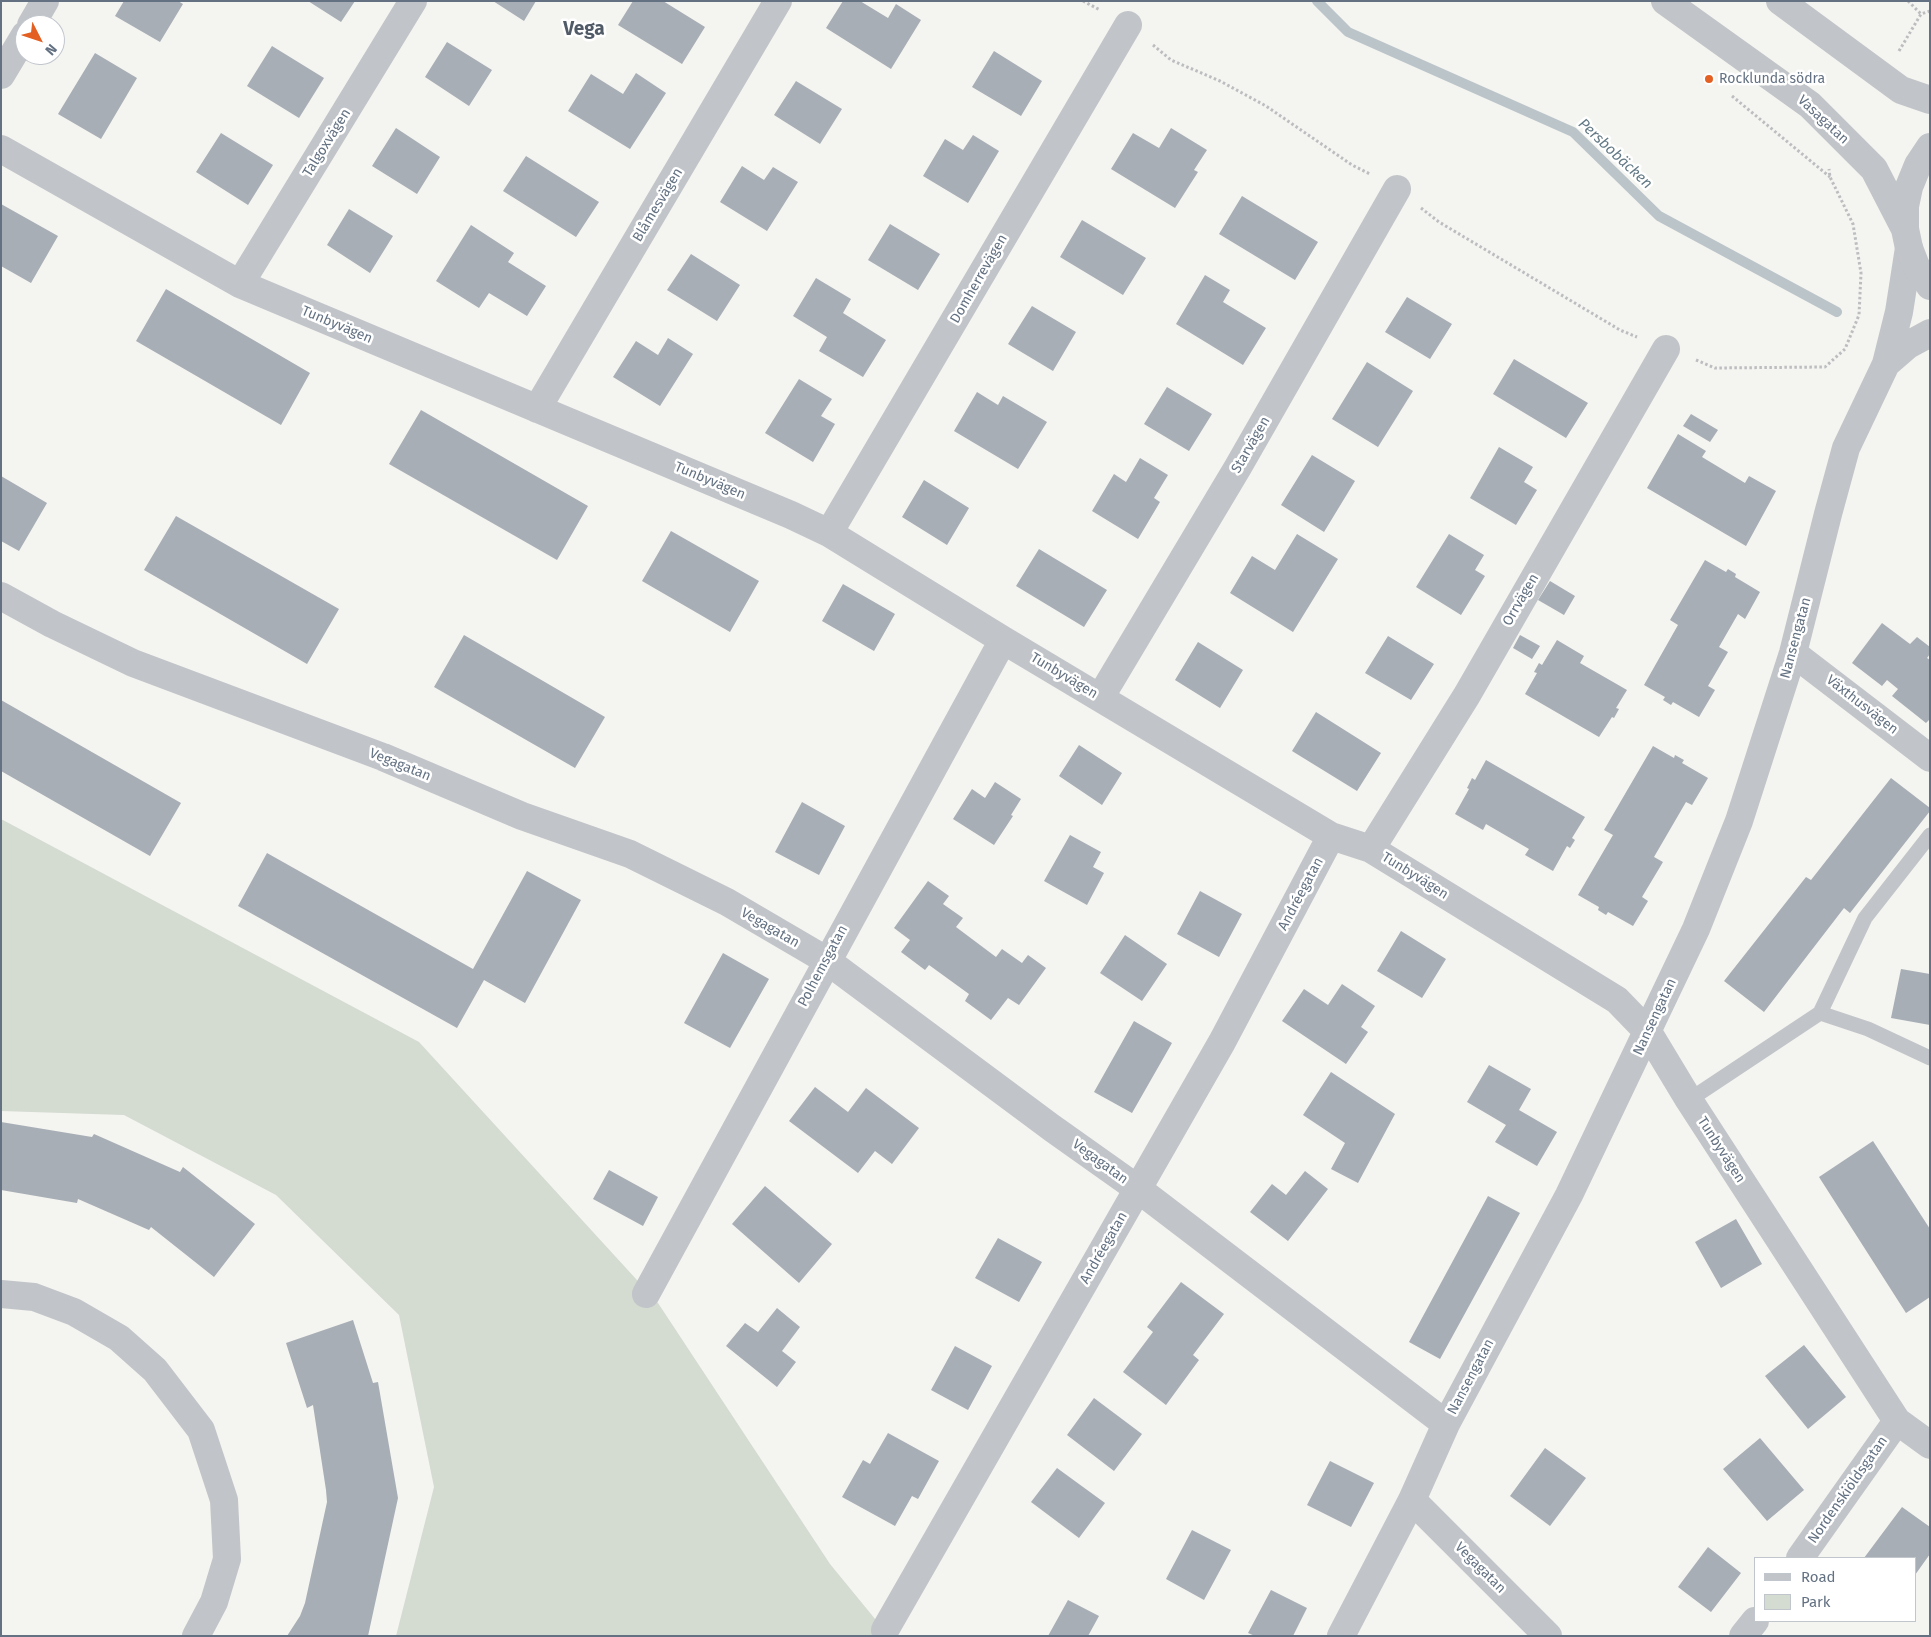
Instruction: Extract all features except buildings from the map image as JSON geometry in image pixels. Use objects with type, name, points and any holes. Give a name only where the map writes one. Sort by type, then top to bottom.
[{"type":"street","points":[[37,15],[45,1]]},
{"type":"street","name":"Talgoxvägen","points":[[240,284],[413,1]]},
{"type":"street","name":"Blåmesvägen","points":[[537,409],[778,1]]},
{"type":"street","name":"Vasagatan","points":[[1665,1],[1810,105],[1874,169],[1907,238],[1916,266],[1930,286]]},
{"type":"street","points":[[1780,1],[1901,90],[1930,100]]},
{"type":"street","name":"Domherrevägen","points":[[829,533],[1128,25]]},
{"type":"street","points":[[1,75],[15,52]]},
{"type":"street","name":"Nansengatan","points":[[1341,1636],[1412,1500],[1446,1424],[1569,1195],[1696,929],[1739,821],[1793,653],[1846,448],[1886,364],[1899,312],[1907,238],[1905,206],[1909,187],[1918,165],[1930,147]]},
{"type":"street","name":"Tunbyvägen","points":[[1,149],[240,284],[791,515],[829,533],[1003,640],[1331,836],[1371,849],[1617,1000],[1648,1032],[1689,1100],[1897,1421],[1930,1445]]},
{"type":"street","name":"Starvägen","points":[[1100,698],[1238,467],[1397,189]]},
{"type":"street","name":"Nansengatan","points":[[1886,364],[1908,345],[1930,333]]},
{"type":"street","name":"Orrvägen","points":[[1371,849],[1466,695],[1666,349]]},
{"type":"street","name":"Vegagatan","points":[[1,596],[52,624],[133,662],[383,757],[522,816],[630,854],[727,902],[826,960],[1138,1189],[1446,1424]]},
{"type":"street","name":"Polhemsgatan","points":[[646,1294],[826,960],[1003,640]]},
{"type":"street","name":"Växthusvägen","points":[[1793,653],[1930,758]]},
{"type":"street","name":"Andréegatan","points":[[885,1630],[1222,1042],[1331,836]]},
{"type":"street","points":[[1,1294],[34,1297],[74,1312],[119,1338],[155,1370],[201,1430],[224,1500],[226,1559],[214,1602],[196,1636]]},
{"type":"street","name":"Nordenskiöldsgatan","points":[[1801,1557],[1897,1421]]},
{"type":"street","name":"Vegagatan","points":[[1412,1500],[1548,1636]]},
{"type":"street","points":[[1743,1636],[1754,1622]]},
{"type":"lane","points":[[1689,1100],[1820,1013],[1866,918],[1930,835]]},
{"type":"lane","points":[[1820,1013],[1868,1029],[1930,1058]]},
{"type":"path","points":[[1083,1],[1128,25],[1171,60],[1220,82],[1266,106],[1352,164],[1397,189],[1439,222],[1620,330],[1716,368],[1825,367],[1845,349],[1859,315],[1861,272],[1854,224],[1830,177],[1828,162]]},
{"type":"path","points":[[1908,1],[1921,14]]},
{"type":"path","points":[[1732,96],[1830,177]]},
{"type":"green space","points":[[1,819],[419,1042],[658,1303],[830,1564],[889,1636],[396,1636],[434,1487],[399,1315],[276,1195],[124,1115],[1,1111]]},
{"type":"waterway","name":"Persbobäcken","points":[[1317,1],[1348,32],[1573,132],[1659,216],[1837,312]]},
{"type":"place","name":"Rocklunda södra","points":[[1709,79]]},
{"type":"district","name":"Vega","points":[[584,30]]}]
